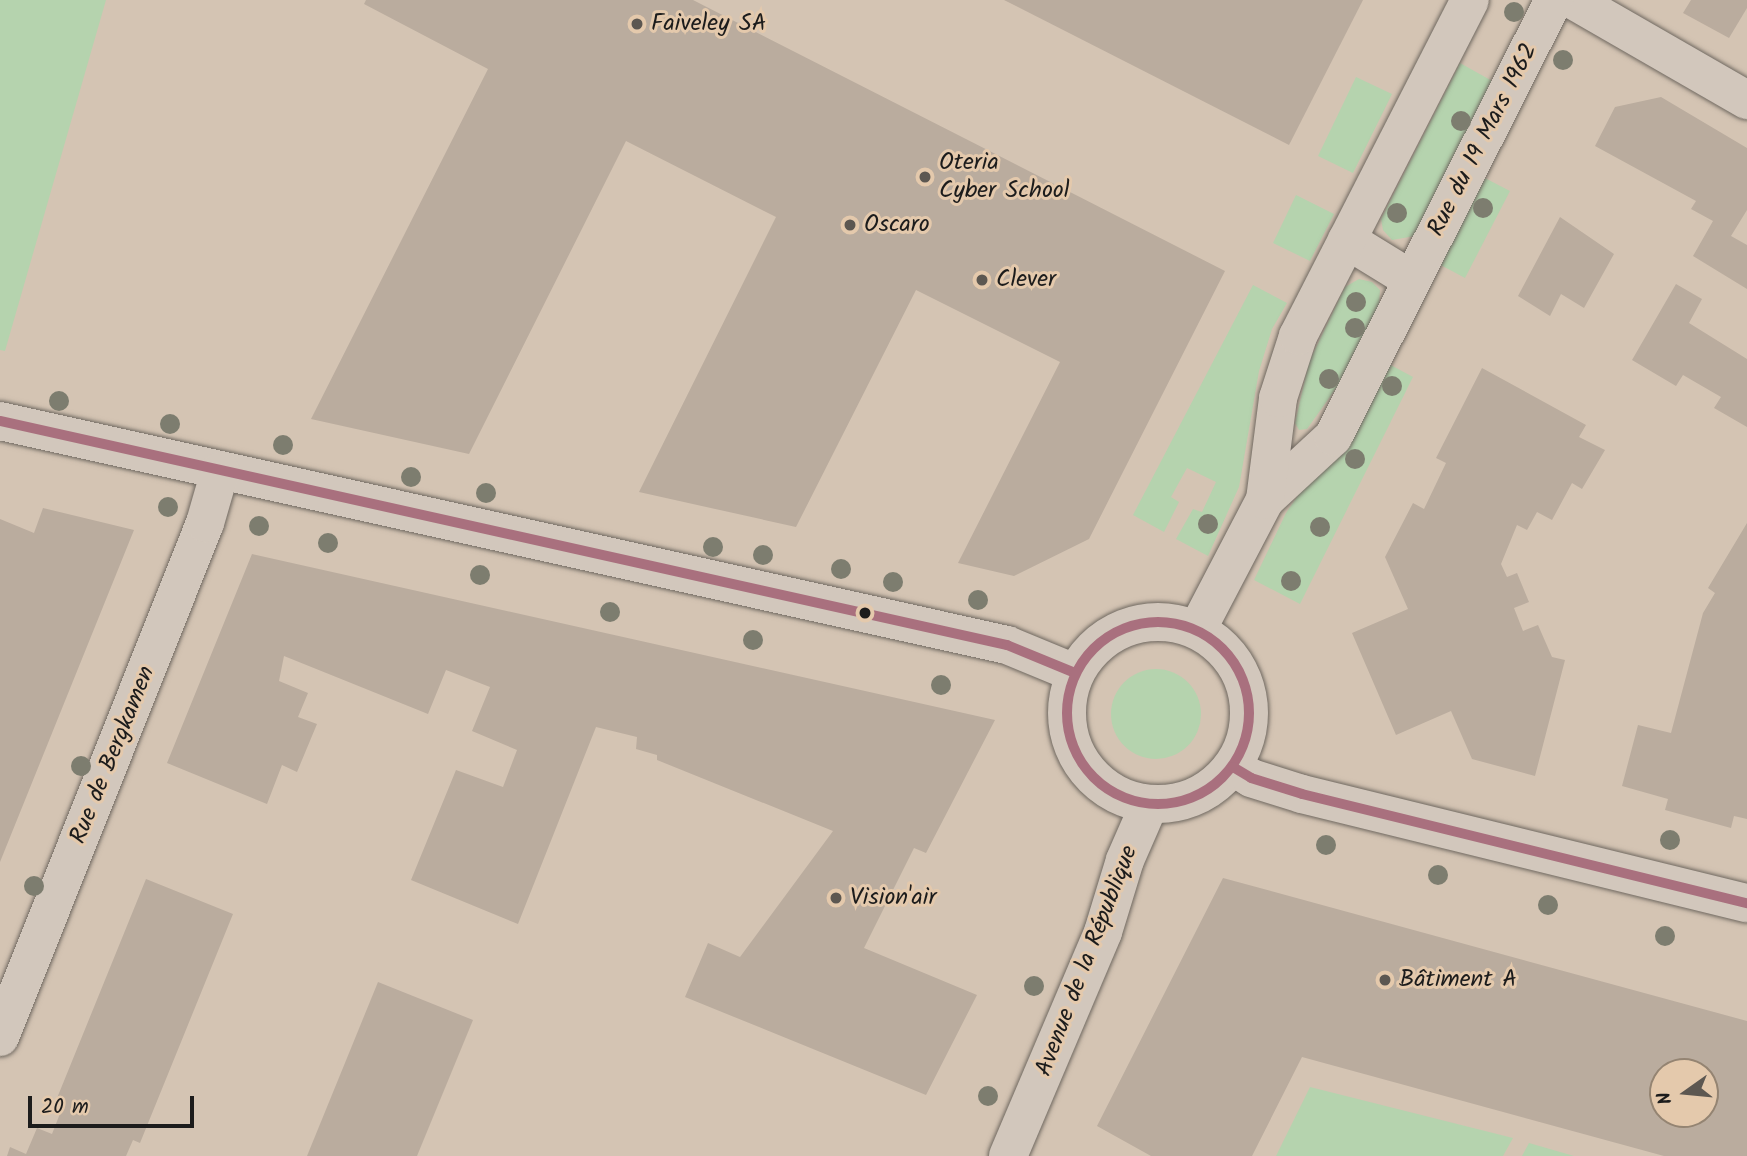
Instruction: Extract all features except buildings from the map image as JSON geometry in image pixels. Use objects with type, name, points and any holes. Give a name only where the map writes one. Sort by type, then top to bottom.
[{"type":"street","name":"Rue du 19 Mars 1962","points":[[1198,628],[1265,500],[1287,365],[1347,240],[1470,0]]},
{"type":"street","name":"Rue du 19 Mars 1962","points":[[1265,500],[1333,437],[1554,0]]},
{"type":"street","points":[[1573,0],[1747,100]]},
{"type":"street","points":[[1347,240],[1412,280]]},
{"type":"street","points":[[0,421],[1007,645],[1075,673]]},
{"type":"street","name":"Rue de Bergkamen","points":[[0,1037],[205,523],[220,471]]},
{"type":"street","points":[[1143,622],[1173,622],[1198,628],[1221,646],[1248,691],[1250,718],[1233,767],[1196,797],[1149,804],[1124,799],[1084,768],[1066,722],[1075,673],[1093,649],[1116,631],[1143,622]]},
{"type":"street","points":[[1233,767],[1251,778],[1302,794],[1747,903]]},
{"type":"street","name":"Avenue de la République","points":[[1015,1154],[1103,932],[1149,804]]},
{"type":"green space","points":[[0,0],[106,0],[5,351],[0,350]]},
{"type":"green space","points":[[1460,63],[1494,82],[1415,236],[1392,240],[1383,230],[1381,219]]},
{"type":"green space","points":[[1356,77],[1392,94],[1353,173],[1318,156]]},
{"type":"green space","points":[[1481,176],[1510,191],[1465,278],[1437,263]]},
{"type":"green space","points":[[1296,195],[1334,214],[1310,261],[1273,243]]},
{"type":"green space","points":[[1359,279],[1372,282],[1380,290],[1379,306],[1342,380],[1307,429],[1299,430],[1295,423],[1309,362],[1345,287]]},
{"type":"green space","points":[[1253,285],[1287,303],[1272,329],[1259,371],[1239,487],[1208,556],[1176,539],[1193,509],[1202,512],[1216,482],[1187,468],[1171,497],[1179,502],[1164,532],[1133,515]]},
{"type":"green space","points":[[1387,363],[1413,377],[1300,604],[1254,580],[1286,513]]},
{"type":"green space","points":[[1156,669],[1173,672],[1188,682],[1198,697],[1201,714],[1198,731],[1188,746],[1173,756],[1156,759],[1139,756],[1124,746],[1114,731],[1111,714],[1114,697],[1124,682],[1139,672]]},
{"type":"green space","points":[[1310,1087],[1513,1138],[1503,1156],[1276,1156]]},
{"type":"green space","points":[[1529,1143],[1574,1156],[1522,1156]]},
{"type":"transit line","points":[[0,421],[1007,645],[1075,673]]},
{"type":"transit line","points":[[1158,622],[1176,623],[1193,629],[1223,648],[1242,678],[1248,695],[1249,713],[1248,731],[1242,748],[1223,778],[1193,797],[1176,803],[1158,804],[1140,803],[1123,797],[1093,778],[1074,748],[1068,731],[1067,713],[1068,695],[1074,678],[1093,648],[1123,629],[1140,623],[1158,622]]},
{"type":"transit line","points":[[1233,767],[1251,778],[1302,794],[1747,903]]},
{"type":"place","name":"Faiveley SA","points":[[637,24]]},
{"type":"place","name":"Oteria Cyber School","points":[[925,177]]},
{"type":"place","name":"Oscaro","points":[[850,225]]},
{"type":"place","name":"Clever","points":[[982,280]]},
{"type":"place","name":"Vision'air","points":[[836,898]]},
{"type":"place","name":"Bâtiment A","points":[[1385,980]]}]
